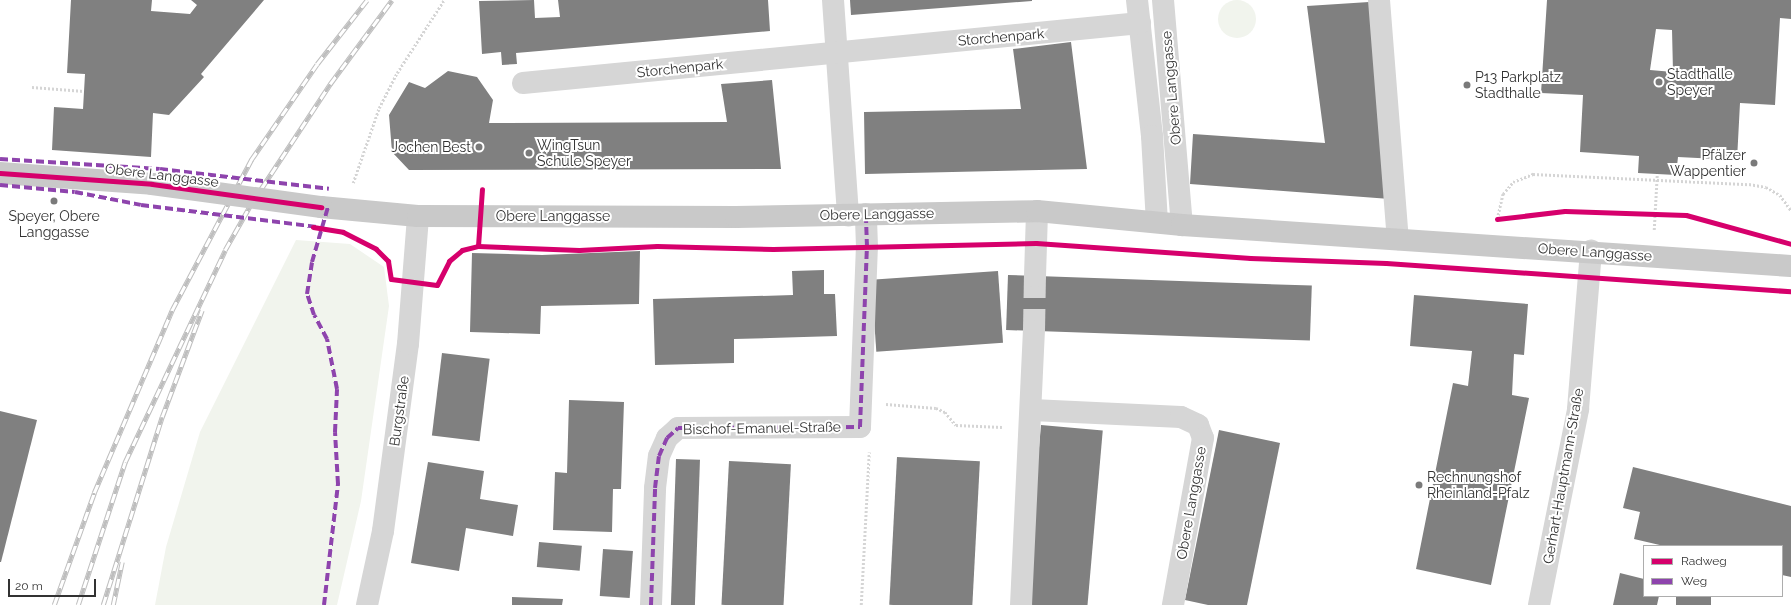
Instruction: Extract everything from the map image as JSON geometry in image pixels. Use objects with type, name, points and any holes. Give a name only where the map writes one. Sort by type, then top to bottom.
[{"type":"main road","name":"Obere Langgasse","points":[[0,173],[152,184],[321,207],[349,199],[418,216],[857,215],[1037,211],[1182,224],[1591,251],[1791,266]]},
{"type":"street","points":[[833,0],[857,215]]},
{"type":"street","points":[[1137,0],[1152,136],[1157,222]]},
{"type":"street","name":"Obere Langgasse","points":[[1163,0],[1182,224]]},
{"type":"street","points":[[1379,0],[1398,239]]},
{"type":"street","name":"Storchenpark","points":[[523,83],[1140,23]]},
{"type":"street","points":[[1035,276],[1037,211]]},
{"type":"street","name":"Bischof-Emanuel-Straße","points":[[651,605],[655,488],[660,456],[667,438],[678,428],[860,428],[862,403],[857,215]]},
{"type":"street","name":"Burgstraße","points":[[367,605],[383,531],[408,344],[418,216]]},
{"type":"street","name":"Gerhart-Hauptmann-Straße","points":[[1540,605],[1578,409],[1591,251]]},
{"type":"street","points":[[1020,605],[1031,420],[1034,331]]},
{"type":"street","name":"Obere Langgasse","points":[[1031,420],[1181,417],[1198,425],[1203,438],[1173,605]]},
{"type":"path","points":[[349,199],[379,108],[397,73],[444,0]]},
{"type":"path","points":[[32,87],[84,91]]},
{"type":"path","points":[[1504,218],[1497,219],[1503,194],[1513,182],[1533,174],[1749,184],[1766,187],[1780,195],[1791,210]]},
{"type":"path","points":[[1653,237],[1657,174]]},
{"type":"path","points":[[1648,213],[1663,214]]},
{"type":"path","points":[[862,403],[920,405],[936,408],[945,412],[956,424],[1031,420]]},
{"type":"shaded area","points":[[1233,0],[1241,0],[1251,5],[1255,12],[1255,26],[1251,33],[1241,38],[1233,38],[1223,33],[1221,30],[1218,23],[1218,15],[1223,5],[1226,3]]},
{"type":"shaded area","points":[[296,240],[350,244],[384,267],[389,306],[361,501],[337,605],[155,605],[166,547],[200,432]]},
{"type":"building","points":[[71,0],[152,0],[151,11],[190,14],[197,5],[191,0],[264,0],[201,74],[204,77],[169,115],[153,113],[151,157],[52,150],[54,107],[83,109],[85,74],[67,73]]},
{"type":"building","points":[[534,0],[535,18],[560,17],[558,0],[768,0],[770,31],[516,53],[517,64],[502,65],[501,52],[482,54],[479,1]]},
{"type":"building","points":[[850,0],[1032,0],[1032,1],[851,15]]},
{"type":"building","name":"Stadthalle Speyer","points":[[1547,0],[1791,0],[1791,19],[1780,18],[1775,105],[1740,103],[1737,160],[1678,157],[1676,175],[1638,173],[1639,156],[1580,152],[1583,95],[1541,93]],"holes":[[[1656,29],[1672,30],[1673,72],[1650,70]]]},
{"type":"building","points":[[1369,2],[1390,199],[1190,184],[1193,134],[1325,143],[1307,6]]},
{"type":"building","points":[[1071,42],[1087,169],[865,174],[864,112],[1021,109],[1013,49]]},
{"type":"building","points":[[448,71],[477,77],[493,100],[489,123],[727,122],[721,84],[772,80],[781,169],[409,170],[392,152],[389,115],[409,82],[425,88]]},
{"type":"building","points":[[640,251],[639,304],[541,306],[540,334],[470,332],[472,253],[542,255]]},
{"type":"building","points":[[824,270],[824,294],[835,294],[837,336],[734,339],[734,363],[655,365],[653,299],[793,295],[792,271]]},
{"type":"building","points":[[998,271],[1003,343],[876,352],[871,280]]},
{"type":"building","points":[[1008,275],[1312,286],[1310,341],[1006,330]]},
{"type":"building","points":[[1414,295],[1528,304],[1524,355],[1514,354],[1512,395],[1529,398],[1491,585],[1416,569],[1453,383],[1468,386],[1472,351],[1410,346]]},
{"type":"building","points":[[442,353],[490,359],[480,441],[432,435]]},
{"type":"building","points":[[569,400],[624,402],[621,489],[613,489],[612,532],[553,530],[555,472],[567,473]]},
{"type":"building","points":[[0,411],[37,420],[1,562],[0,562]]},
{"type":"building","points":[[1041,425],[1103,430],[1087,605],[1025,604]]},
{"type":"building","points":[[1219,430],[1280,443],[1247,605],[1208,605],[1185,600]]},
{"type":"building","points":[[897,457],[980,461],[972,605],[889,605]]},
{"type":"building","points":[[676,459],[700,460],[695,605],[671,605]]},
{"type":"building","points":[[729,461],[791,464],[784,605],[721,605]]},
{"type":"building","points":[[428,462],[484,471],[480,499],[518,505],[513,536],[466,528],[459,571],[411,563]]},
{"type":"building","points":[[1633,467],[1791,506],[1791,577],[1783,575],[1783,545],[1660,545],[1634,539],[1640,512],[1623,508]]},
{"type":"building","points":[[539,542],[582,546],[580,571],[537,567]]},
{"type":"building","points":[[603,549],[633,551],[630,598],[600,596]]},
{"type":"building","points":[[1620,573],[1643,579],[1643,597],[1659,597],[1657,605],[1613,605]]},
{"type":"building","points":[[512,597],[563,599],[562,605],[512,605]]},
{"type":"building","points":[[1676,597],[1711,597],[1711,605],[1676,605]]},
{"type":"tunnel","points":[[1034,331],[1035,276]]},
{"type":"railway","points":[[54,605],[94,493],[172,310],[251,160],[317,64],[367,0]]},
{"type":"railway","points":[[78,605],[125,462],[225,250],[251,204],[330,84],[392,0]]},
{"type":"railway","points":[[103,605],[162,417],[202,310]]},
{"type":"railway","points":[[113,605],[122,562]]},
{"type":"marked path","points":[[0,159],[160,169],[329,189]]},
{"type":"marked path","points":[[0,185],[75,192],[141,205],[317,227]]},
{"type":"marked path","points":[[324,605],[338,484],[335,432],[337,389],[327,339],[314,315],[307,294],[312,262],[328,207]]},
{"type":"marked path","points":[[651,605],[655,488],[659,456],[667,438],[678,428],[860,427],[867,247],[866,214]]},
{"type":"cycle path","points":[[0,173],[152,184],[321,207]]},
{"type":"cycle path","points":[[478,246],[482,189]]},
{"type":"cycle path","points":[[1497,219],[1565,211],[1686,215],[1791,244]]},
{"type":"cycle path","points":[[313,227],[343,232],[376,249],[388,261],[391,279],[437,285],[449,261],[462,250],[478,246],[579,250],[657,246],[773,249],[1036,243],[1250,258],[1386,263],[1791,291]]},
{"type":"place","name":"Stadthalle Speyer","points":[[1659,82]]},
{"type":"place","name":"P13 Parkplatz Stadthalle","points":[[1467,85]]},
{"type":"place","name":"Jochen Best","points":[[479,147]]},
{"type":"place","name":"WingTsun Schule Speyer","points":[[529,153]]},
{"type":"place","name":"Pfälzer Wappentier","points":[[1754,163]]},
{"type":"place","name":"Speyer, Obere Langgasse","points":[[54,201]]},
{"type":"place","name":"Rechnungshof Rheinland-Pfalz","points":[[1419,485]]}]
